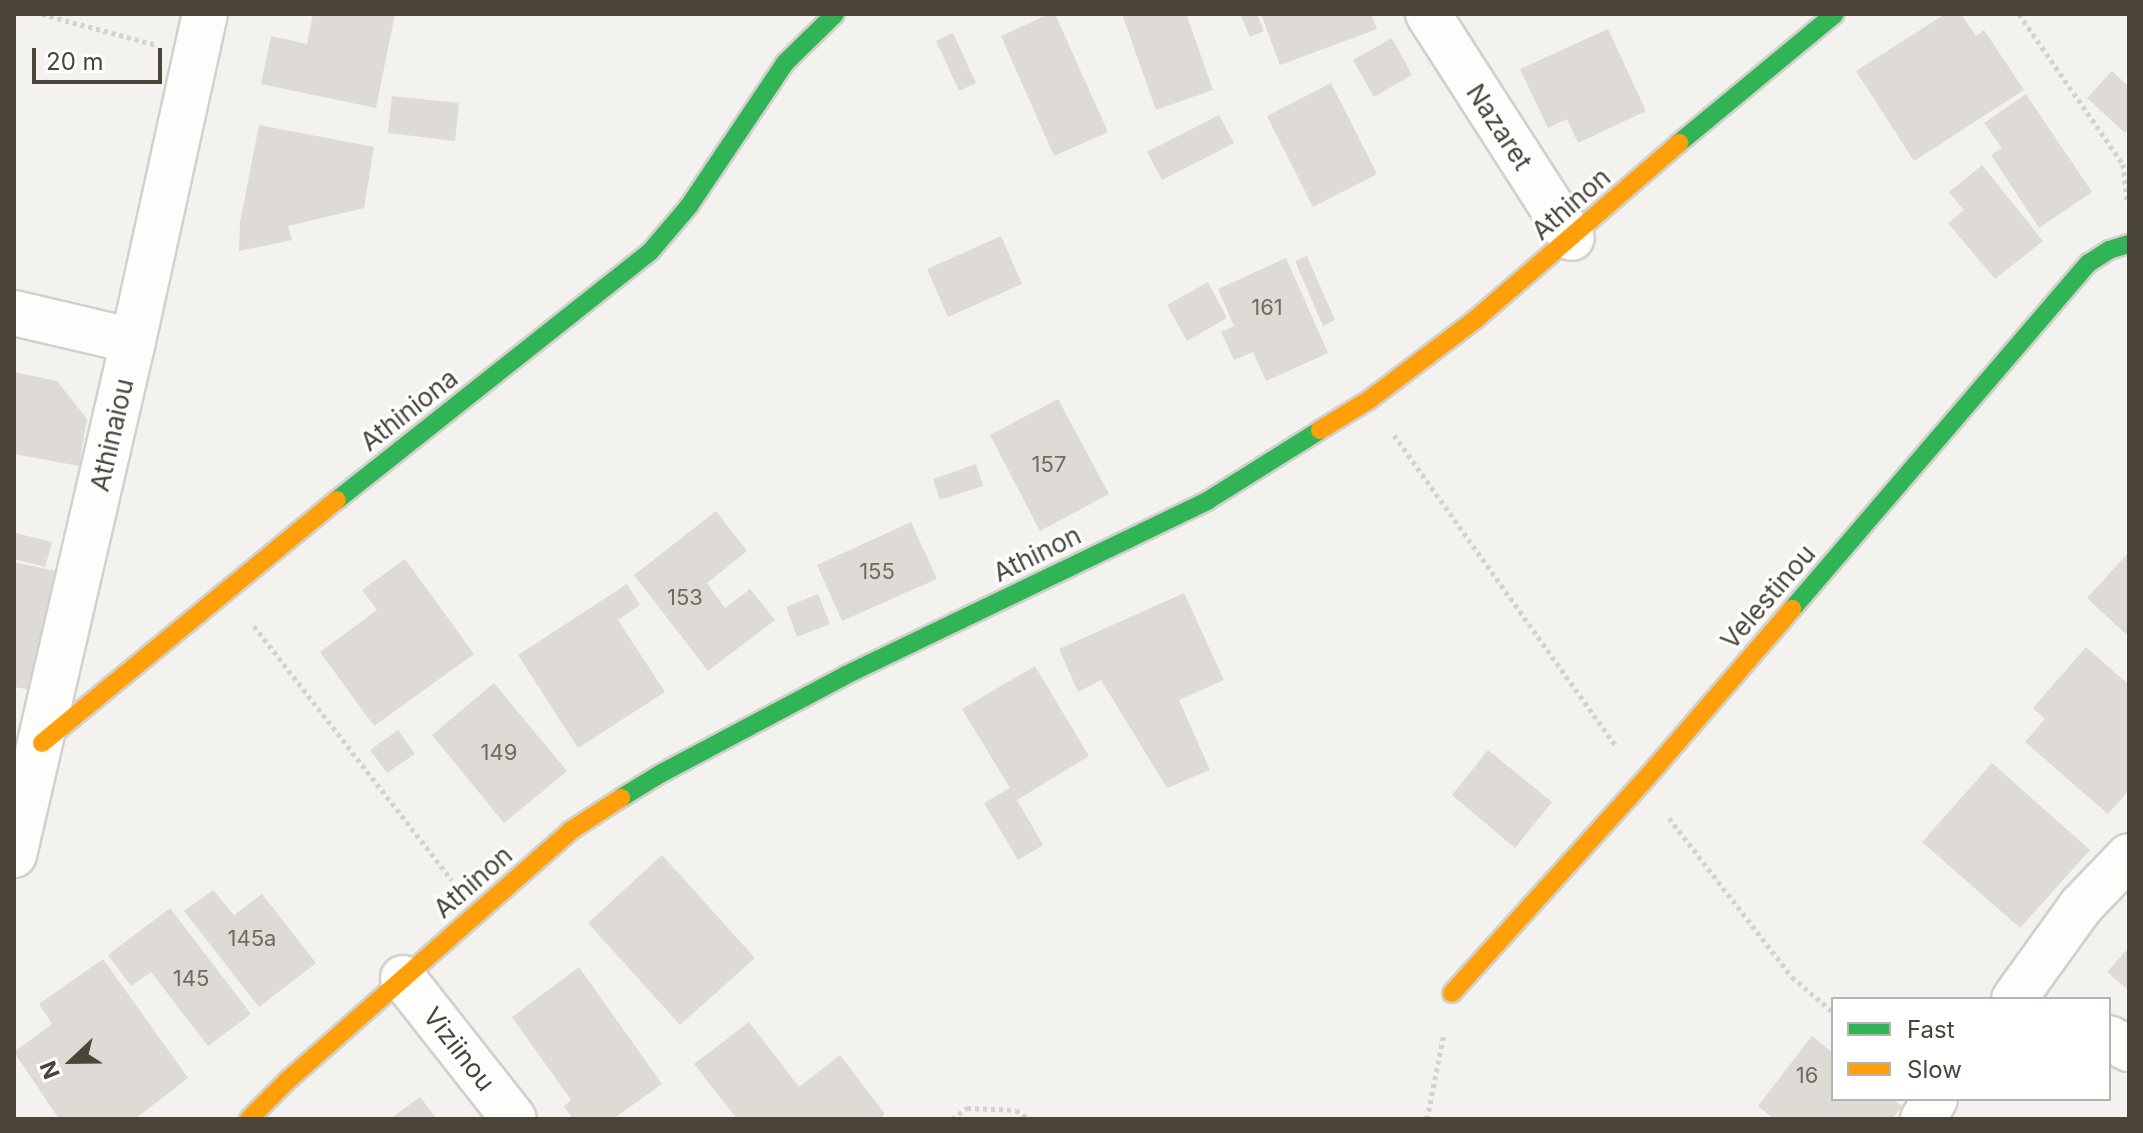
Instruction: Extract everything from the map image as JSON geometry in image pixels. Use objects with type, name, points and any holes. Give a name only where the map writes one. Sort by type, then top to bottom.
[{"type":"street","name":"Athinaiou","points":[[14,855],[42,743],[205,14]]},
{"type":"street","name":"Athiniona","points":[[42,743],[650,252],[689,206],[799,47],[835,14]]},
{"type":"street","name":"Nazaret","points":[[1428,14],[1572,238]]},
{"type":"street","name":"Athinon","points":[[249,1119],[288,1080],[570,831],[660,774],[846,675],[1207,501],[1369,400],[1476,319],[1772,63],[1835,14]]},
{"type":"street","name":"Velestinou","points":[[1452,993],[1642,783],[2089,263],[2109,250],[2129,244]]},
{"type":"street","points":[[14,313],[133,341]]},
{"type":"street","points":[[2025,996],[2081,906],[2129,856]]},
{"type":"street","name":"Viziinou","points":[[403,978],[514,1119]]},
{"type":"street","points":[[2111,1039],[2129,1049]]},
{"type":"street","points":[[1923,1119],[1934,1101]]},
{"type":"path","points":[[42,14],[196,56]]},
{"type":"path","points":[[2019,14],[2123,164],[2127,203]]},
{"type":"path","points":[[1369,400],[1642,783],[1792,977],[1831,1010]]},
{"type":"path","points":[[227,591],[477,913]]},
{"type":"path","points":[[1427,1119],[1452,993]]},
{"type":"path","points":[[952,1119],[967,1108],[1016,1110],[1028,1119]]},
{"type":"building","points":[[313,14],[395,14],[376,108],[261,84],[271,36],[307,44]]},
{"type":"building","points":[[1055,14],[1108,132],[1054,156],[1001,36]]},
{"type":"building","points":[[1122,14],[1193,14],[1187,16],[1213,90],[1156,110]]},
{"type":"building","points":[[1240,14],[1257,14],[1264,31],[1250,37]]},
{"type":"building","points":[[1261,14],[1371,14],[1377,29],[1280,65]]},
{"type":"building","points":[[1945,14],[1961,14],[1976,36],[1984,30],[2024,90],[1914,161],[1856,71]]},
{"type":"building","points":[[1608,29],[1646,111],[1578,143],[1567,119],[1548,128],[1520,69]]},
{"type":"building","points":[[953,33],[976,83],[959,91],[936,41]]},
{"type":"building","points":[[1392,38],[1412,75],[1374,97],[1353,60]]},
{"type":"building","points":[[2112,71],[2129,87],[2129,129],[2125,133],[2087,98]]},
{"type":"building","points":[[1331,83],[1377,174],[1313,207],[1267,116]]},
{"type":"building","points":[[2026,94],[2092,192],[2039,228],[1991,155],[2002,148],[1984,123]]},
{"type":"building","points":[[392,96],[459,103],[455,141],[388,133]]},
{"type":"building","points":[[1219,115],[1234,143],[1162,180],[1147,152]]},
{"type":"building","points":[[259,125],[374,147],[364,208],[288,226],[292,240],[239,251],[240,222]]},
{"type":"building","points":[[1982,165],[2043,241],[1995,279],[1948,223],[1964,210],[1949,192]]},
{"type":"building","points":[[1001,236],[1022,284],[948,317],[927,269]]},
{"type":"building","points":[[1307,256],[1335,320],[1323,326],[1295,261]]},
{"type":"building","points":[[1286,258],[1328,353],[1266,381],[1253,352],[1234,360],[1221,332],[1234,326],[1218,289]]},
{"type":"building","points":[[1208,282],[1227,318],[1187,341],[1167,305]]},
{"type":"building","points":[[14,372],[57,381],[87,419],[79,466],[14,454]]},
{"type":"building","points":[[1058,399],[1109,494],[1040,531],[990,435]]},
{"type":"building","points":[[976,464],[983,486],[940,500],[933,479]]},
{"type":"building","points":[[716,511],[747,551],[707,583],[725,608],[750,589],[775,620],[708,671],[634,575]]},
{"type":"building","points":[[911,522],[937,579],[842,621],[817,565]]},
{"type":"building","points":[[15,533],[52,542],[45,567],[14,559]]},
{"type":"building","points":[[2129,552],[2129,637],[2087,598]]},
{"type":"building","points":[[405,559],[474,654],[374,726],[320,652],[377,610],[362,590]]},
{"type":"building","points":[[14,562],[56,571],[32,690],[14,687]]},
{"type":"building","points":[[627,584],[640,605],[618,620],[665,692],[578,748],[518,655]]},
{"type":"building","points":[[1184,593],[1224,680],[1179,700],[1210,770],[1167,788],[1101,680],[1078,692],[1059,649]]},
{"type":"building","points":[[818,594],[830,624],[797,637],[786,607]]},
{"type":"building","points":[[2086,647],[2129,685],[2129,790],[2108,814],[2025,742],[2045,719],[2033,708]]},
{"type":"building","points":[[1035,666],[1089,756],[1017,800],[1043,845],[1018,860],[984,803],[1010,788],[962,709]]},
{"type":"building","points":[[494,683],[567,771],[504,823],[432,735]]},
{"type":"building","points":[[398,730],[415,754],[387,773],[370,750]]},
{"type":"building","points":[[1488,750],[1552,802],[1515,848],[1452,795]]},
{"type":"building","points":[[1992,763],[2090,850],[2020,928],[1922,842]]},
{"type":"building","points":[[662,855],[755,958],[680,1025],[588,923]]},
{"type":"building","points":[[213,890],[234,915],[262,894],[316,963],[259,1007],[184,911]]},
{"type":"building","points":[[170,908],[251,1014],[208,1046],[151,972],[131,986],[108,955]]},
{"type":"building","points":[[2129,947],[2129,991],[2107,972]]},
{"type":"building","points":[[103,959],[188,1078],[135,1119],[59,1119],[14,1052],[52,1024],[39,1004]]},
{"type":"building","points":[[579,967],[662,1084],[613,1119],[573,1119],[564,1106],[571,1100],[512,1017]]},
{"type":"building","points":[[749,1022],[799,1087],[840,1055],[885,1114],[879,1119],[737,1119],[694,1064]]},
{"type":"building","points":[[1812,1036],[1831,1051],[1831,1101],[1895,1101],[1902,1106],[1892,1119],[1774,1119],[1758,1106]]},
{"type":"building","points":[[420,1097],[437,1119],[390,1119]]},
{"type":"traffic: fast","points":[[337,500],[650,252],[689,206],[785,63],[835,14]]},
{"type":"traffic: fast","points":[[1679,143],[1835,14]]},
{"type":"traffic: fast","points":[[1792,609],[2089,263],[2109,250],[2129,244]]},
{"type":"traffic: fast","points":[[621,798],[846,675],[1207,501],[1320,430]]},
{"type":"traffic: slow","points":[[1320,430],[1369,400],[1476,319],[1679,143]]},
{"type":"traffic: slow","points":[[42,743],[337,500]]},
{"type":"traffic: slow","points":[[1452,993],[1642,783],[1792,609]]},
{"type":"traffic: slow","points":[[249,1119],[288,1080],[570,831],[621,798]]}]
